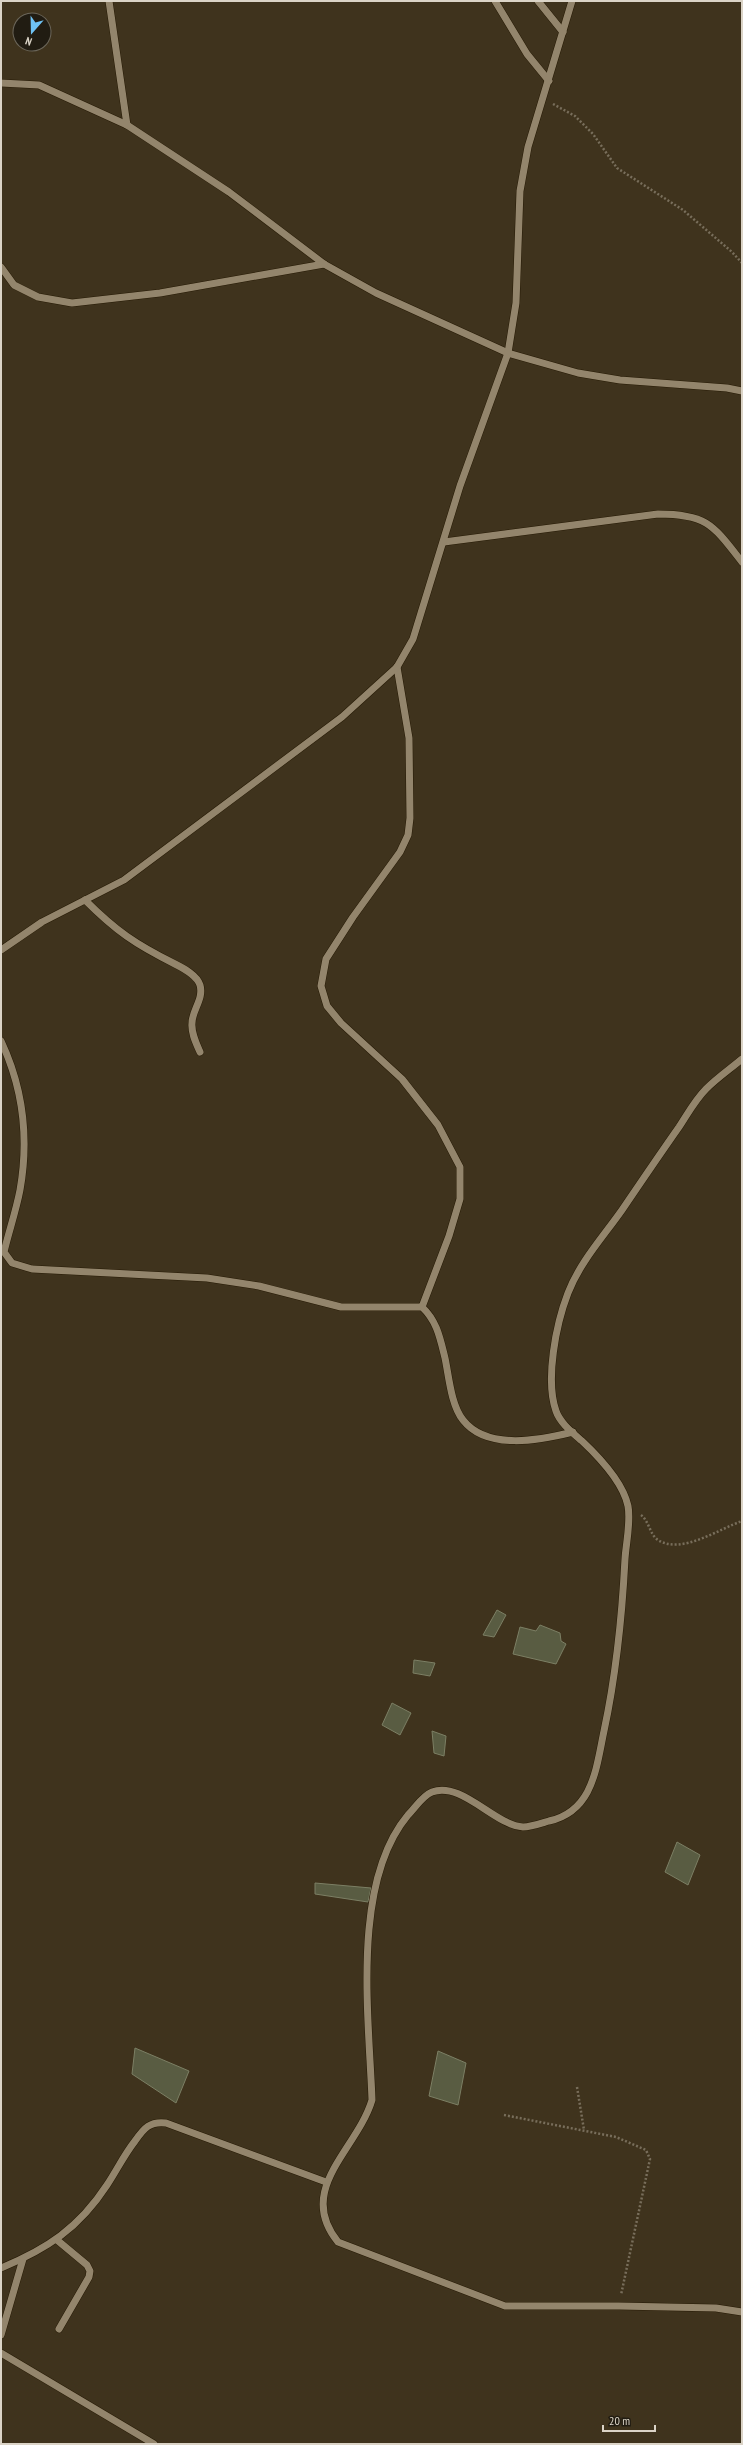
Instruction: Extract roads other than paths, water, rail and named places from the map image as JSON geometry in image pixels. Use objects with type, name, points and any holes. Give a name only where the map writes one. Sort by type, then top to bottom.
[{"type":"street","points":[[109,1],[127,125]]},
{"type":"street","points":[[495,1],[527,54],[549,81]]},
{"type":"street","points":[[538,1],[563,32]]},
{"type":"street","points":[[1,950],[42,922],[124,880],[342,717],[397,667],[413,639],[460,486],[508,353],[516,303],[520,191],[528,147],[572,1]]},
{"type":"street","points":[[1,83],[39,85],[127,125],[229,192],[324,264],[376,293],[508,353],[578,373],[620,380],[719,387],[742,391]]},
{"type":"street","points":[[1,267],[14,285],[38,297],[72,303],[160,293],[324,264]]},
{"type":"street","points":[[444,542],[658,514],[684,514],[702,519],[721,534],[742,562]]},
{"type":"street","points":[[397,667],[409,738],[410,818],[408,835],[400,852],[326,959],[322,986],[327,1006],[341,1023],[402,1079],[438,1125],[460,1167],[460,1199],[449,1236],[422,1307]]},
{"type":"street","points":[[85,900],[120,934],[142,948],[180,966],[200,983],[201,994],[192,1021],[192,1030],[200,1052]]},
{"type":"street","points":[[1,1041],[21,1096],[26,1146],[20,1191],[4,1252],[12,1263],[32,1269],[208,1278],[258,1286],[341,1307],[422,1307],[431,1316],[439,1331],[456,1405],[463,1420],[478,1433],[502,1439],[527,1442],[573,1432]]},
{"type":"street","points":[[742,1060],[704,1091],[621,1212],[589,1253],[568,1293],[558,1331],[551,1391],[557,1415],[604,1464],[618,1485],[628,1505],[622,1614],[614,1672],[604,1730],[586,1797],[577,1809],[567,1816],[524,1827],[509,1822],[461,1796],[443,1791],[434,1791],[426,1795],[401,1824],[385,1852],[375,1890],[369,1937],[367,1975],[372,2100],[368,2114],[359,2131],[326,2182],[322,2204],[323,2215],[328,2230],[338,2242],[505,2306],[716,2308],[742,2312]]},
{"type":"street","points":[[1,2268],[23,2259],[57,2240],[67,2232],[107,2186],[125,2154],[143,2129],[152,2122],[166,2122],[326,2182]]},
{"type":"street","points":[[57,2240],[87,2265],[90,2271],[89,2277],[59,2329]]},
{"type":"street","points":[[1,2335],[23,2259]]},
{"type":"street","points":[[1,2353],[154,2444]]}]
